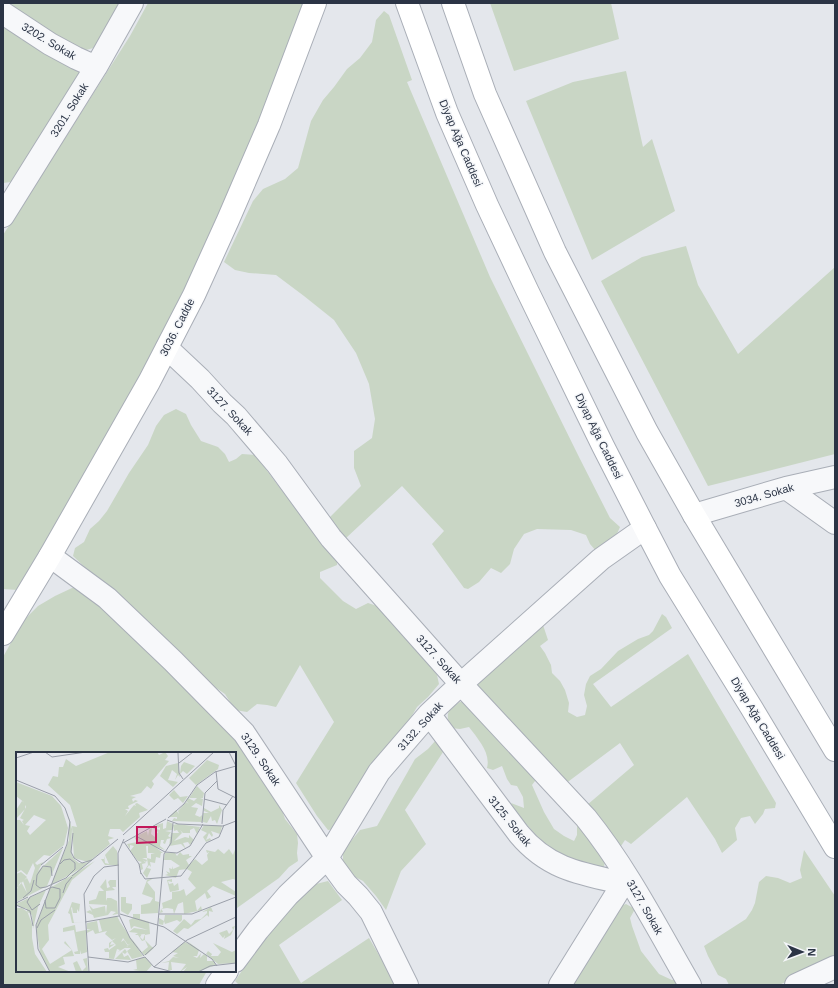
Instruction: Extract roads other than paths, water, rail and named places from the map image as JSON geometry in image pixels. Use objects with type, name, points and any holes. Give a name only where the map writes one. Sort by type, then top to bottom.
[{"type":"main road","name":"3036. Cadde","points":[[3,634],[11,608],[50,556],[167,348],[209,262],[256,158],[315,3]]},
{"type":"main road","name":"Diyap Ağa Caddesi","points":[[407,3],[447,113],[484,198],[603,446],[670,576],[752,707],[835,847]]},
{"type":"main road","points":[[454,3],[485,94],[555,252],[647,432],[694,515],[835,750]]},
{"type":"street","name":"3201. Sokak","points":[[4,211],[96,67],[132,3]]},
{"type":"street","name":"3202. Sokak","points":[[3,13],[50,44],[96,67]]},
{"type":"street","name":"3127. Sokak","points":[[167,348],[236,416],[277,464],[331,538],[461,684],[586,818],[594,828],[690,985]]},
{"type":"street","name":"3034. Sokak","points":[[694,515],[786,488],[835,477]]},
{"type":"street","points":[[786,488],[835,523]]},
{"type":"street","name":"3132. Sokak","points":[[236,960],[258,930],[288,896],[327,858],[379,772],[429,714],[601,559],[645,528]]},
{"type":"street","name":"3129. Sokak","points":[[50,556],[107,598],[244,733],[327,858],[346,884],[371,912],[407,985]]},
{"type":"street","name":"3125. Sokak","points":[[429,714],[519,834],[535,851],[555,864],[579,874],[625,880]]},
{"type":"street","points":[[560,985],[625,880]]},
{"type":"street","points":[[796,985],[835,966]]},
{"type":"street","points":[[218,985],[226,972]]}]
